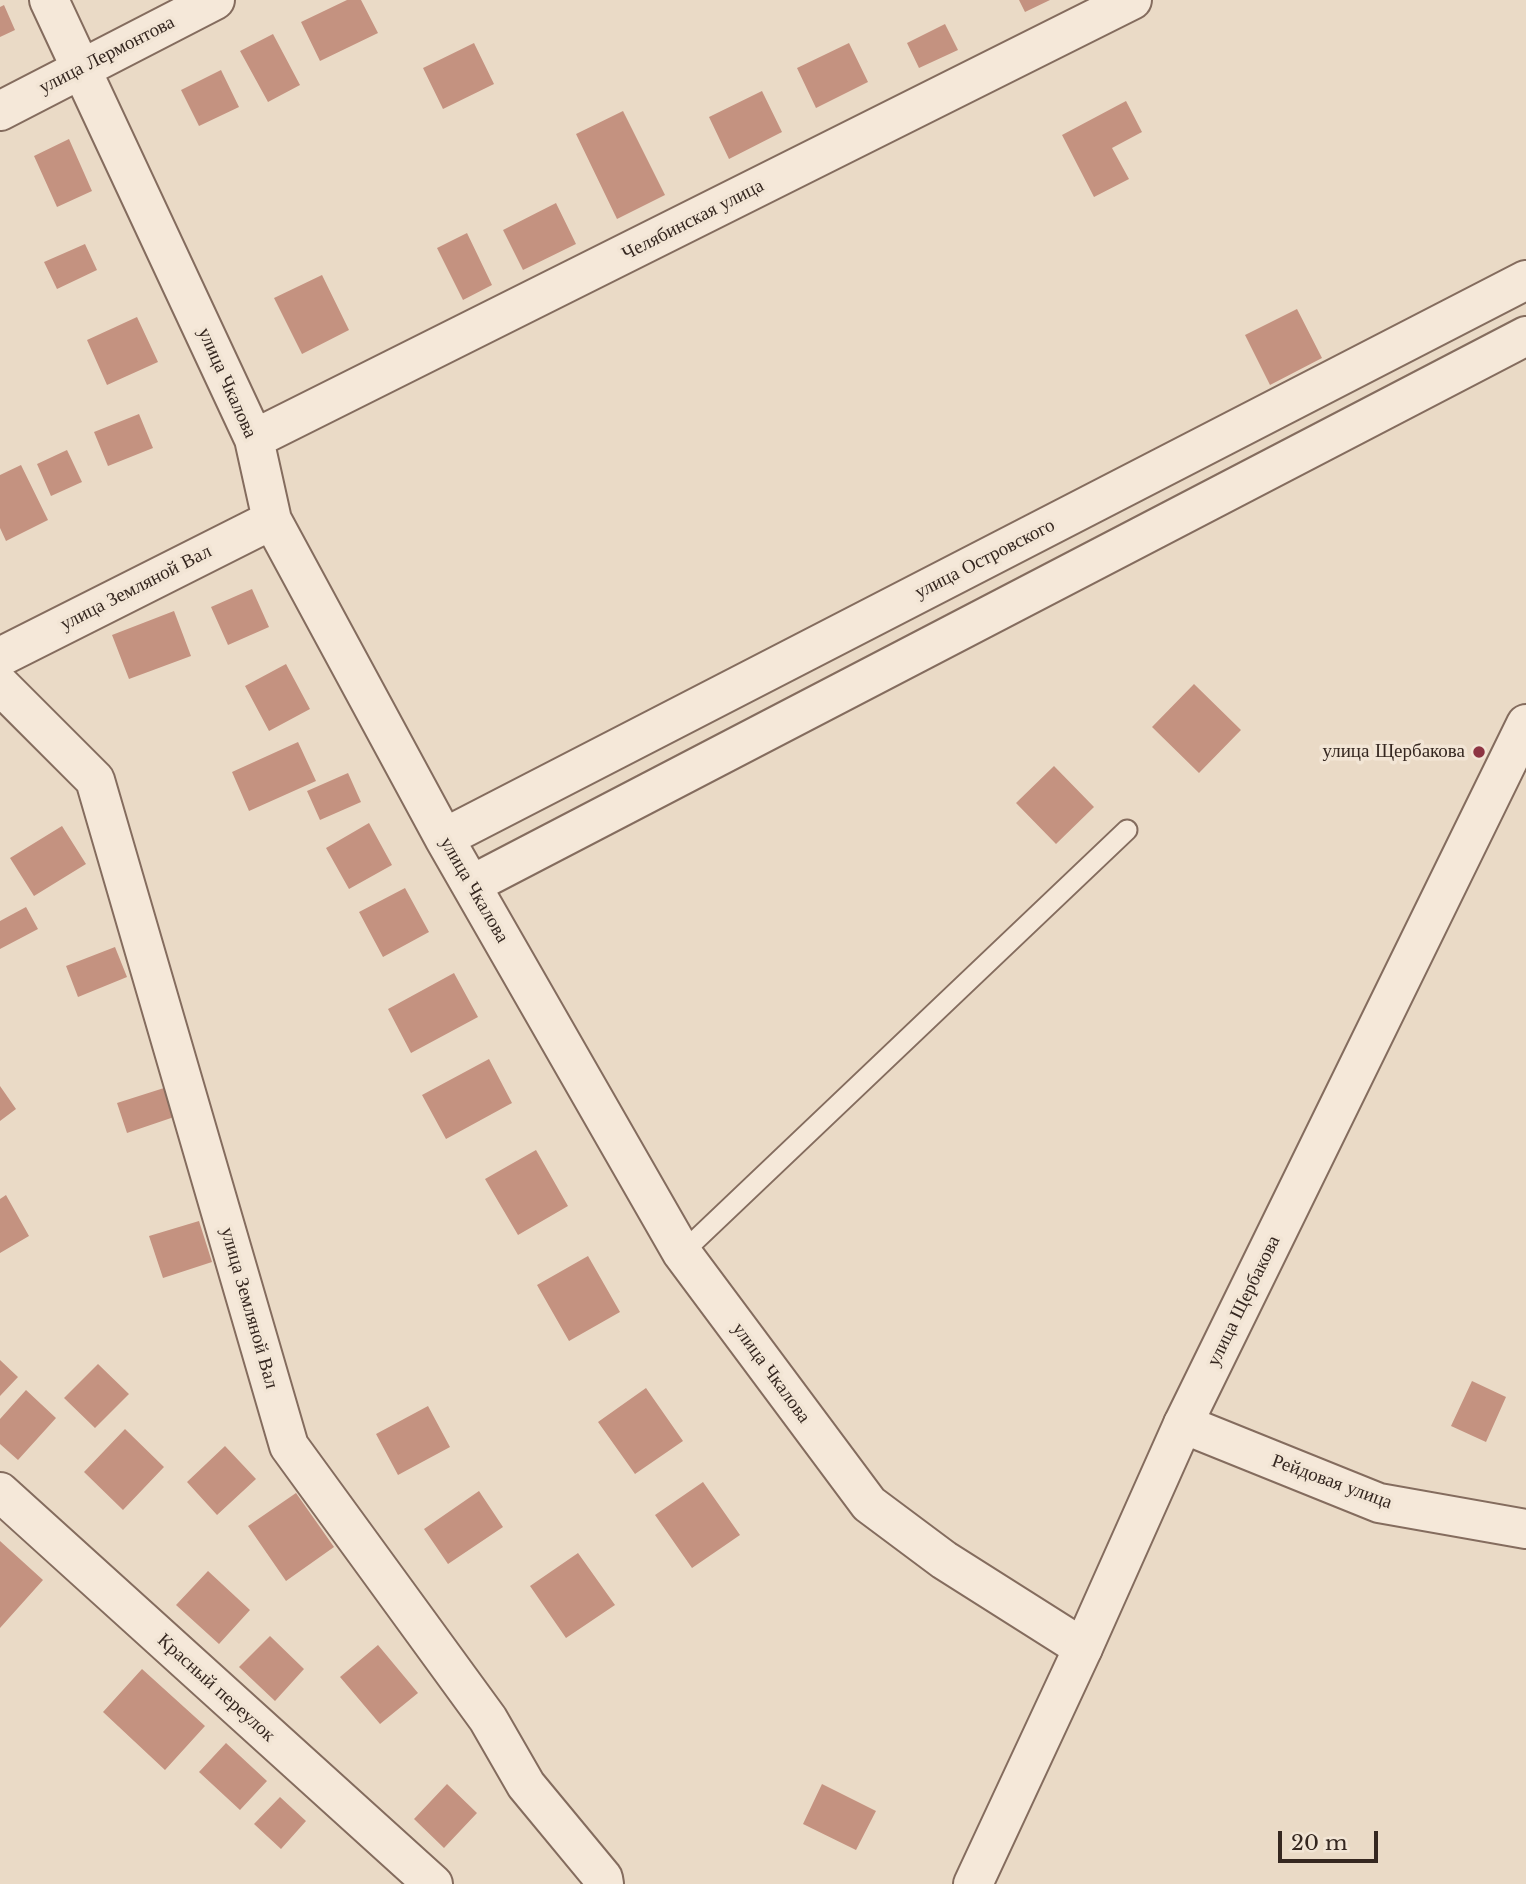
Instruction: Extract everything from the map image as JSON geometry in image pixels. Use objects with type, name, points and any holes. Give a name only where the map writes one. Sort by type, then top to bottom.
[{"type":"street","name":"улица Чкалова","points":[[49,0],[254,439],[272,520],[444,838],[682,1253],[869,1504],[944,1560],[1083,1648]]},
{"type":"street","name":"улица Лермонтова","points":[[0,111],[215,0]]},
{"type":"street","name":"Челябинская улица","points":[[254,439],[1132,0]]},
{"type":"street","name":"улица Островского","points":[[444,838],[1526,280]]},
{"type":"street","points":[[471,885],[1526,336]]},
{"type":"street","name":"улица Земляной Вал","points":[[0,657],[272,520]]},
{"type":"street","name":"улица Земляной Вал","points":[[0,685],[95,780],[289,1446],[488,1719],[526,1785],[603,1878],[604,1884]]},
{"type":"street","name":"улица Щербакова","points":[[973,1884],[1184,1424],[1526,724]]},
{"type":"street","name":"Рейдовая улица","points":[[1184,1424],[1379,1503],[1526,1529]]},
{"type":"street","name":"Красный переулок","points":[[0,1492],[433,1884]]},
{"type":"lane","points":[[682,1253],[1127,830]]},
{"type":"building","points":[[347,0],[361,0],[378,33],[320,61],[301,22]]},
{"type":"building","points":[[1019,0],[1050,0],[1025,12]]},
{"type":"building","points":[[4,5],[15,30],[0,37],[0,7]]},
{"type":"building","points":[[945,24],[958,50],[919,68],[907,43]]},
{"type":"building","points":[[273,34],[300,85],[268,102],[240,51]]},
{"type":"building","points":[[474,43],[494,84],[443,109],[423,68]]},
{"type":"building","points":[[849,43],[868,82],[816,108],[797,68]]},
{"type":"building","points":[[221,70],[239,107],[199,126],[181,90]]},
{"type":"building","points":[[762,91],[782,132],[729,159],[709,117]]},
{"type":"building","points":[[1126,101],[1142,132],[1112,148],[1129,179],[1094,197],[1062,135]]},
{"type":"building","points":[[623,111],[665,195],[617,219],[576,134]]},
{"type":"building","points":[[69,139],[92,191],[57,207],[34,156]]},
{"type":"building","points":[[556,203],[576,244],[523,270],[503,230]]},
{"type":"building","points":[[467,233],[492,285],[463,300],[437,248]]},
{"type":"building","points":[[85,244],[97,270],[57,289],[44,262]]},
{"type":"building","points":[[322,275],[349,330],[302,354],[274,298]]},
{"type":"building","points":[[1297,309],[1322,358],[1270,385],[1245,335]]},
{"type":"building","points":[[137,317],[158,362],[107,385],[87,340]]},
{"type":"building","points":[[139,414],[153,448],[108,466],[94,432]]},
{"type":"building","points":[[67,450],[82,482],[51,496],[37,464]]},
{"type":"building","points":[[21,465],[48,520],[6,541],[0,528],[0,475]]},
{"type":"building","points":[[252,589],[269,627],[228,645],[211,607]]},
{"type":"building","points":[[174,611],[191,656],[129,679],[112,635]]},
{"type":"building","points":[[286,664],[310,709],[269,731],[245,686]]},
{"type":"building","points":[[1194,684],[1241,730],[1199,773],[1152,727]]},
{"type":"building","points":[[298,742],[316,781],[249,811],[232,772]]},
{"type":"building","points":[[1054,766],[1094,807],[1056,844],[1016,803]]},
{"type":"building","points":[[348,773],[361,802],[320,820],[307,791]]},
{"type":"building","points":[[369,823],[392,865],[349,889],[326,848]]},
{"type":"building","points":[[62,826],[86,864],[34,896],[10,858]]},
{"type":"building","points":[[405,888],[429,932],[383,957],[359,912]]},
{"type":"building","points":[[26,907],[38,929],[0,949],[0,921]]},
{"type":"building","points":[[115,947],[127,977],[78,997],[66,966]]},
{"type":"building","points":[[454,973],[478,1017],[411,1053],[388,1009]]},
{"type":"building","points":[[489,1059],[512,1103],[446,1139],[422,1095]]},
{"type":"building","points":[[0,1086],[16,1109],[0,1121]]},
{"type":"building","points":[[164,1088],[174,1117],[127,1133],[117,1103]]},
{"type":"building","points":[[536,1150],[568,1206],[518,1235],[485,1179]]},
{"type":"building","points":[[6,1195],[29,1236],[0,1253],[0,1199]]},
{"type":"building","points":[[199,1221],[212,1262],[163,1278],[149,1236]]},
{"type":"building","points":[[588,1256],[620,1312],[569,1341],[537,1285]]},
{"type":"building","points":[[0,1360],[18,1377],[0,1396]]},
{"type":"building","points":[[98,1364],[129,1394],[95,1428],[64,1398]]},
{"type":"building","points":[[1472,1381],[1506,1397],[1486,1442],[1451,1426]]},
{"type":"building","points":[[646,1388],[683,1441],[635,1474],[598,1422]]},
{"type":"building","points":[[26,1390],[56,1418],[18,1460],[0,1444],[0,1419]]},
{"type":"building","points":[[428,1406],[450,1447],[398,1475],[376,1434]]},
{"type":"building","points":[[125,1429],[164,1467],[123,1510],[84,1472]]},
{"type":"building","points":[[225,1446],[256,1479],[217,1515],[187,1482]]},
{"type":"building","points":[[703,1482],[740,1535],[692,1568],[655,1515]]},
{"type":"building","points":[[479,1491],[503,1527],[448,1564],[424,1529]]},
{"type":"building","points":[[296,1493],[334,1547],[286,1581],[248,1526]]},
{"type":"building","points":[[0,1541],[43,1580],[0,1628]]},
{"type":"building","points":[[578,1553],[615,1605],[566,1638],[530,1586]]},
{"type":"building","points":[[208,1571],[250,1610],[219,1644],[176,1605]]},
{"type":"building","points":[[270,1636],[304,1669],[275,1701],[239,1667]]},
{"type":"building","points":[[378,1645],[418,1693],[380,1724],[340,1677]]},
{"type":"building","points":[[142,1669],[205,1726],[165,1770],[103,1712]]},
{"type":"building","points":[[226,1743],[267,1781],[240,1810],[199,1772]]},
{"type":"building","points":[[447,1784],[477,1813],[444,1848],[414,1819]]},
{"type":"building","points":[[822,1784],[876,1811],[856,1850],[803,1824]]},
{"type":"building","points":[[280,1797],[306,1821],[281,1849],[254,1824]]},
{"type":"place","name":"улица Щербакова","points":[[1479,752]]}]
